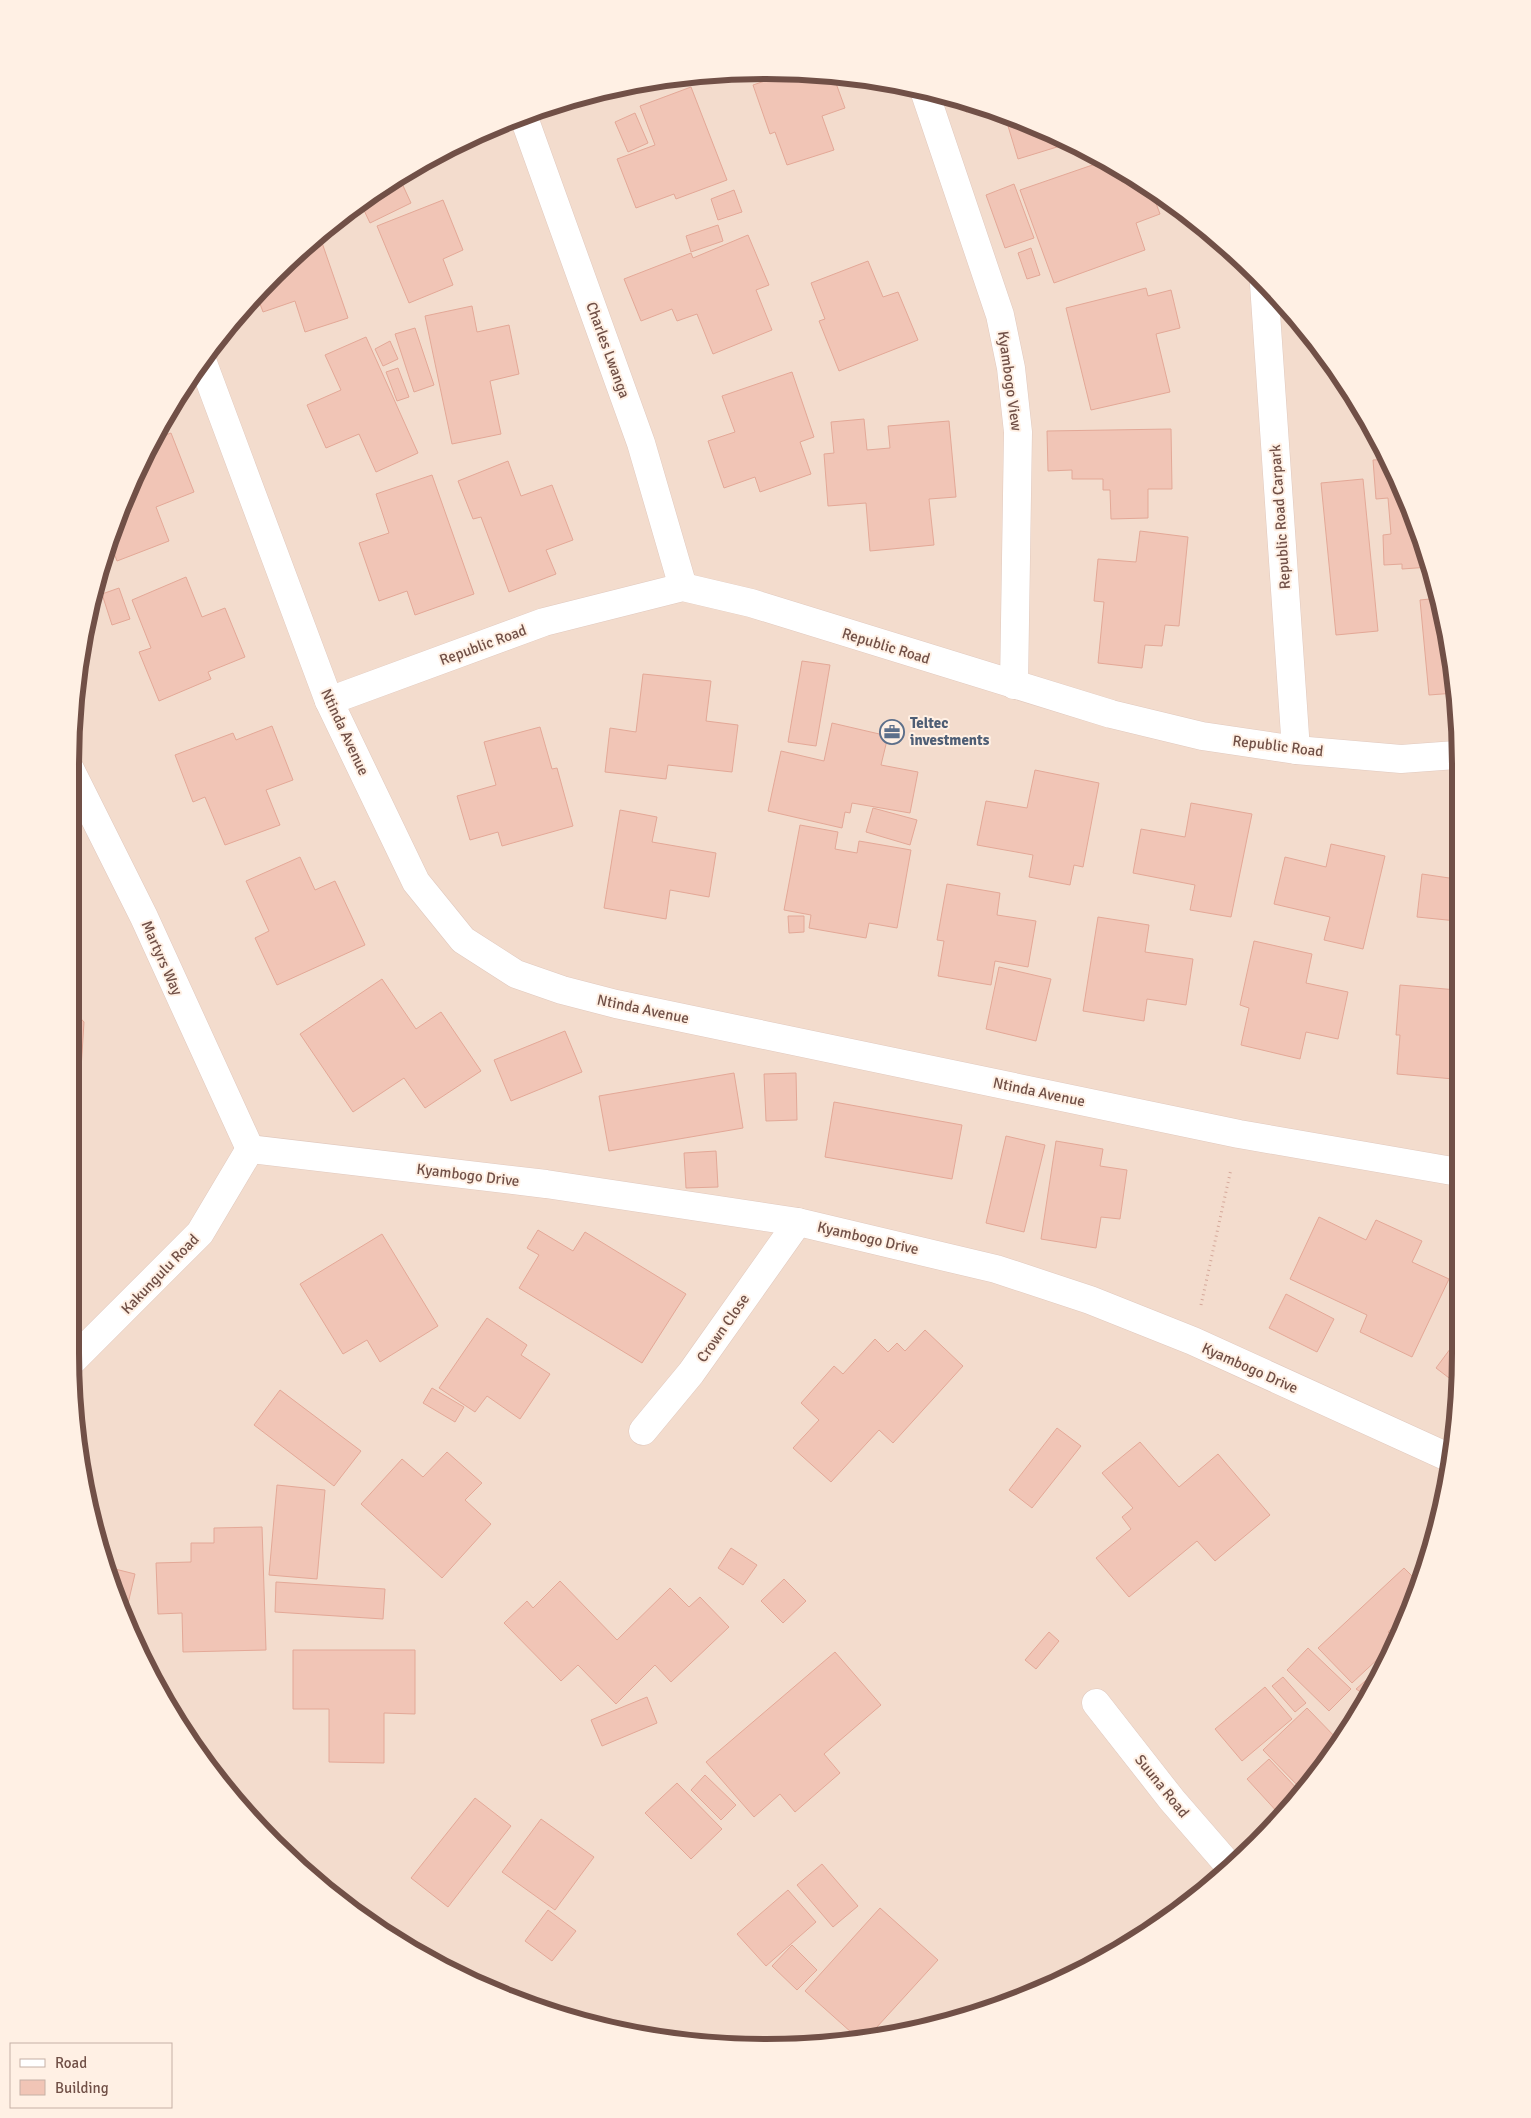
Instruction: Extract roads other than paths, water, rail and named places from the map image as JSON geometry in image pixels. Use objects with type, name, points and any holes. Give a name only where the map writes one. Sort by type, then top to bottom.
[{"type":"street","name":"Kyambogo View","points":[[927,98],[1000,315],[1011,368],[1018,432],[1014,685]]},
{"type":"street","name":"Charles Lwanga","points":[[526,122],[641,443],[683,587]]},
{"type":"street","name":"Republic Road Carpark","points":[[1265,295],[1296,750]]},
{"type":"street","name":"Ntinda Avenue","points":[[205,370],[330,701],[416,882],[463,940],[516,974],[562,990],[616,1004],[1239,1134],[1452,1171]]},
{"type":"street","name":"Republic Road","points":[[330,701],[544,622],[683,587],[751,603],[1111,714],[1202,736],[1296,750],[1402,759],[1452,755]]},
{"type":"street","name":"Martyrs Way","points":[[79,786],[144,917],[250,1149]]},
{"type":"street","name":"Kyambogo Drive","points":[[250,1149],[546,1184],[798,1222],[996,1269],[1090,1300],[1192,1341],[1444,1455]]},
{"type":"street","name":"Kakungulu Road","points":[[79,1354],[200,1233],[250,1149]]},
{"type":"street","name":"Crown Close","points":[[643,1431],[691,1373],[798,1222]]},
{"type":"street","name":"Suuna Road","points":[[1096,1703],[1172,1800],[1226,1862]]},
{"type":"place","name":"Teltec investments","points":[[892,732]]}]
